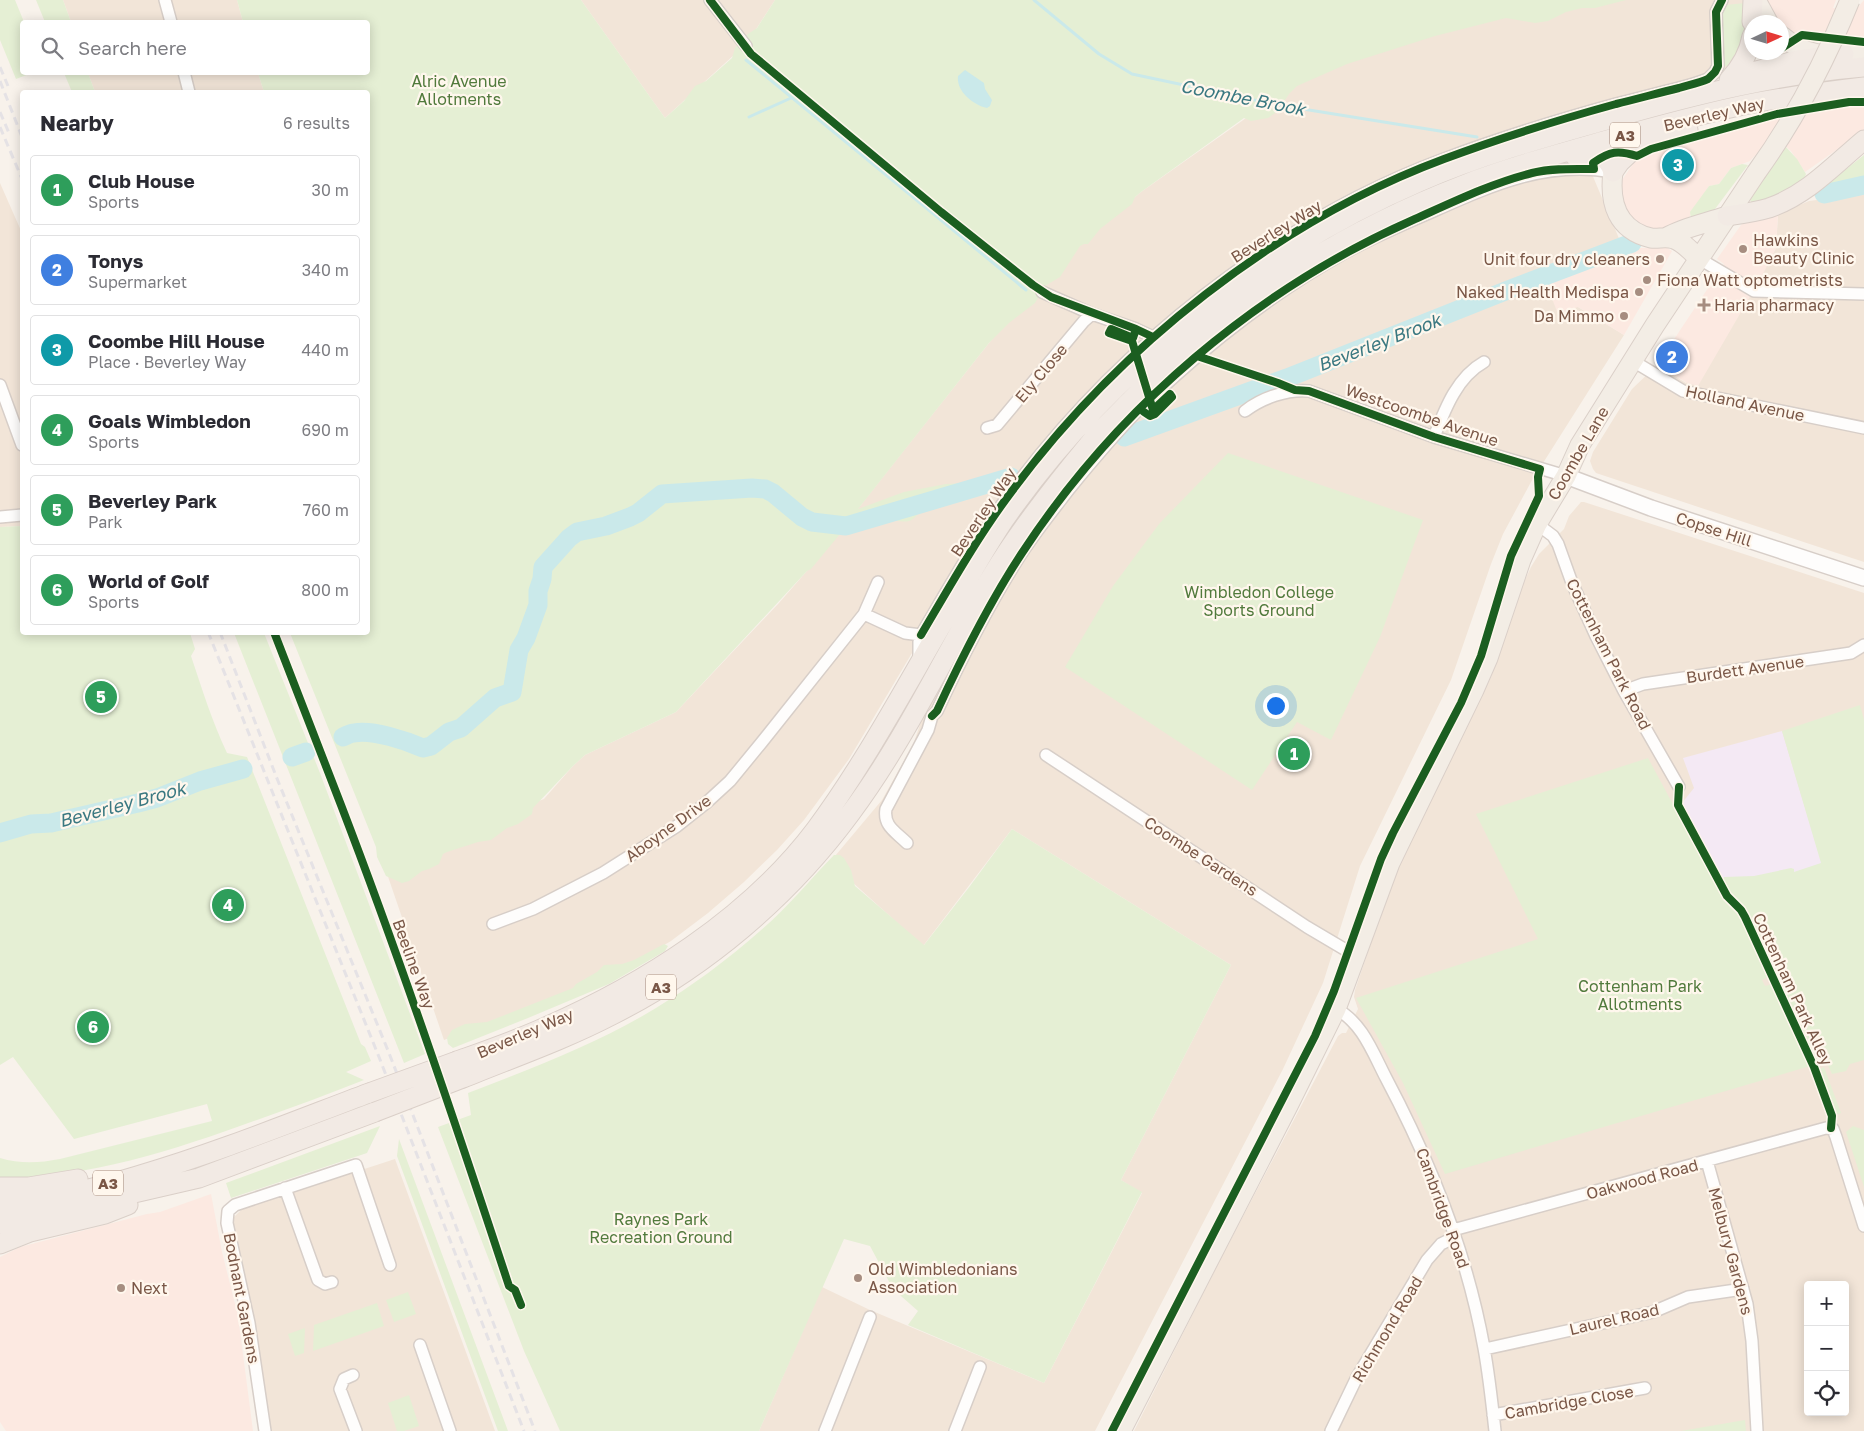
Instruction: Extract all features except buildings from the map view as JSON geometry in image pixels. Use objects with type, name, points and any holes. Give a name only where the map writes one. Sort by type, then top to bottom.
[{"type":"highway","points":[[1753,15],[1755,0]]},
{"type":"highway","points":[[1735,82],[1762,68],[1798,60],[1844,54]]},
{"type":"highway","points":[[1735,82],[1744,60]]},
{"type":"highway","name":"A3","points":[[1735,82],[1833,69],[1864,67]]},
{"type":"highway","name":"Beverley Way","points":[[0,1224],[199,1178],[375,1112],[600,1001],[696,944],[766,884],[813,832],[841,792],[919,664],[978,561],[1005,519],[1044,468],[1084,422],[1133,372],[1194,320],[1244,281],[1292,249],[1385,198],[1422,181],[1526,143],[1700,95],[1735,82]]},
{"type":"highway","name":"Beverley Way","points":[[0,1206],[49,1198],[136,1177],[214,1151],[369,1094],[460,1070],[608,1018],[644,998],[726,942],[778,896],[826,844],[850,814],[895,745],[993,574],[1021,530],[1092,440],[1152,378],[1205,334],[1253,298],[1300,266],[1348,238],[1464,184],[1638,131],[1718,110],[1831,91],[1864,88]]},
{"type":"highway","points":[[1532,162],[1592,155],[1608,161],[1613,172],[1636,147],[1694,128],[1718,110]]},
{"type":"highway","points":[[1727,216],[1767,208],[1798,194],[1864,140]]},
{"type":"highway","points":[[0,1187],[29,1187],[57,1183],[214,1151]]},
{"type":"highway","points":[[0,1244],[30,1232],[104,1214],[199,1178]]},
{"type":"main road","points":[[1755,0],[1764,15]]},
{"type":"main road","name":"Coombe Lane","points":[[1120,1431],[1336,1009],[1390,862],[1458,724],[1488,658],[1521,560],[1537,524],[1566,476],[1580,446],[1698,258],[1775,147],[1810,87],[1850,0]]},
{"type":"main road","points":[[1789,42],[1797,48],[1812,54],[1864,52]]},
{"type":"main road","points":[[1613,172],[1612,203],[1621,219],[1632,230],[1645,236],[1652,238],[1667,237],[1679,241],[1698,258]]},
{"type":"main road","points":[[1667,237],[1678,231],[1700,226],[1727,216]]},
{"type":"street","points":[[165,0],[170,20]]},
{"type":"street","points":[[710,0],[746,46]]},
{"type":"street","name":"Beverley Way","points":[[919,664],[919,642],[921,635],[984,531],[1038,458],[1099,389],[1153,337],[1255,258],[1350,202],[1405,175],[1442,159],[1504,138],[1708,78],[1715,72],[1718,66],[1716,12],[1722,0]]},
{"type":"street","points":[[185,75],[188,90]]},
{"type":"street","name":"Beverley Way","points":[[907,843],[886,823],[884,817],[886,809],[928,730],[932,716],[937,711],[984,616],[1021,554],[1047,517],[1097,454],[1140,408],[1210,346],[1272,298],[1345,252],[1378,235],[1459,199],[1532,173],[1558,169],[1594,169],[1613,172]]},
{"type":"street","points":[[1698,258],[1754,291],[1864,294]]},
{"type":"street","points":[[1042,292],[1092,314],[1153,337]]},
{"type":"street","name":"Ely Close","points":[[987,428],[997,425],[1084,320],[1092,314]]},
{"type":"street","name":"Holland Avenue","points":[[1633,361],[1683,391],[1864,428]]},
{"type":"street","name":"Westcoombe Avenue","points":[[1434,437],[1444,414],[1466,374],[1484,362]]},
{"type":"street","points":[[0,385],[20,440]]},
{"type":"street","name":"Westcoombe Avenue","points":[[1245,411],[1254,404],[1295,390],[1309,390],[1434,437],[1566,476]]},
{"type":"street","name":"Copse Hill","points":[[1566,476],[1651,508],[1864,578]]},
{"type":"street","points":[[0,516],[20,515]]},
{"type":"street","name":"Cottenham Park Road","points":[[1537,524],[1553,536],[1558,544],[1572,583],[1624,691],[1679,787]]},
{"type":"street","name":"Aboyne Drive","points":[[492,924],[536,908],[603,873],[677,826],[706,803],[730,780],[762,742],[864,614],[878,582]]},
{"type":"street","points":[[864,614],[905,633],[921,635]]},
{"type":"street","name":"Burdett Avenue","points":[[1624,691],[1643,684],[1851,653],[1864,645]]},
{"type":"street","name":"Beverley Way","points":[[895,745],[909,733],[917,722],[925,717],[932,716]]},
{"type":"street","name":"Coombe Gardens","points":[[1046,755],[1307,927],[1356,956]]},
{"type":"street","name":"Cambridge Road","points":[[1336,1009],[1347,1014],[1355,1023],[1382,1071],[1420,1146],[1454,1234],[1472,1291],[1485,1349],[1495,1431]]},
{"type":"street","name":"Oakwood Road","points":[[1454,1234],[1707,1161],[1831,1128],[1836,1137],[1864,1226]]},
{"type":"street","name":"Melbury Gardens","points":[[1707,1161],[1743,1289],[1752,1341],[1757,1431]]},
{"type":"street","name":"Bodnant Gardens","points":[[265,1431],[249,1323],[227,1223],[228,1211],[236,1205],[356,1165],[390,1265]]},
{"type":"street","points":[[285,1188],[318,1280],[325,1284],[332,1282]]},
{"type":"street","name":"Richmond Road","points":[[1331,1431],[1357,1377],[1427,1260],[1441,1244],[1454,1234]]},
{"type":"street","name":"Laurel Road","points":[[1485,1349],[1653,1312],[1688,1297],[1743,1289]]},
{"type":"street","points":[[825,1431],[870,1317]]},
{"type":"street","points":[[420,1345],[450,1431]]},
{"type":"street","points":[[954,1431],[980,1367]]},
{"type":"street","points":[[353,1375],[344,1379],[340,1389],[356,1431]]},
{"type":"street","name":"Cambridge Close","points":[[1493,1415],[1645,1388]]},
{"type":"shaded area","points":[[63,0],[237,0],[242,20],[70,20]]},
{"type":"shaded area","points":[[581,0],[775,0],[747,43],[665,118]]},
{"type":"shaded area","points":[[1558,0],[1745,0],[1744,43],[1722,77],[1707,85],[1443,164],[1136,359],[924,641],[912,653],[849,759],[804,820],[777,850],[708,913],[671,941],[637,961],[597,981],[444,1040],[383,862],[544,799],[585,755],[676,712],[779,603],[826,549],[989,343],[1029,296],[1080,242],[1141,192],[1290,87],[1344,61]]},
{"type":"shaded area","points":[[1767,0],[1836,0],[1833,8],[1854,12],[1864,0],[1864,38],[1844,38],[1789,32],[1789,15],[1774,15]]},
{"type":"shaded area","points":[[89,75],[259,75],[263,90],[94,90]]},
{"type":"shaded area","points":[[1864,105],[1864,129],[1862,132],[1805,172],[1791,151],[1784,145],[1761,149],[1750,161],[1731,168],[1719,184],[1709,186],[1686,222],[1659,230],[1649,230],[1636,224],[1624,207],[1619,192],[1622,180],[1637,158],[1765,121],[1810,111]]},
{"type":"shaded area","points":[[1589,167],[1623,248],[1544,278],[1578,307],[1624,335],[1531,482],[1503,534],[1451,680],[1360,866],[1323,983],[1283,1069],[1095,1431],[759,1431],[822,1287],[870,1310],[1044,1383],[1142,1193],[1121,1180],[1231,965],[1012,829],[923,946],[830,862],[882,800],[913,745],[928,701],[1042,513],[1226,325],[1458,195]]},
{"type":"shaded area","points":[[0,183],[20,228],[20,526],[0,527]]},
{"type":"shaded area","points":[[1864,194],[1864,562],[1596,473],[1590,461],[1593,452],[1632,389],[1657,365],[1686,383],[1748,299],[1776,248],[1778,214],[1809,201]]},
{"type":"shaded area","points":[[1778,214],[1776,248],[1762,276],[1698,386],[1687,383],[1657,365],[1724,264],[1717,259],[1741,225],[1749,219]]},
{"type":"shaded area","points":[[1664,246],[1672,251],[1624,335],[1578,307],[1558,314],[1544,278],[1623,248]]},
{"type":"shaded area","points":[[1581,502],[1584,502],[1864,593],[1864,1431],[1134,1431],[1219,1262],[1338,1036],[1346,1033],[1358,1009],[1354,997],[1355,990],[1397,867],[1491,677],[1523,584],[1531,567],[1539,554],[1564,529],[1569,516]]},
{"type":"shaded area","points":[[1782,731],[1822,864],[1730,893],[1682,803],[1694,788],[1683,758]]},
{"type":"shaded area","points":[[395,1159],[495,1431],[269,1431],[231,1220],[242,1209]]},
{"type":"shaded area","points":[[211,1194],[222,1252],[238,1316],[253,1431],[6,1431],[0,1422],[0,1257],[20,1247],[160,1212]]},
{"type":"green space","points":[[0,0],[15,0],[23,20],[20,20],[20,75],[27,75],[16,79],[0,40]]},
{"type":"green space","points":[[36,0],[63,0],[70,20],[44,20]]},
{"type":"green space","name":"Alric Avenue Allotments","points":[[237,0],[581,0],[665,118],[684,101],[695,86],[706,81],[732,58],[735,48],[745,36],[757,28],[775,0],[1626,0],[1595,8],[1582,8],[1566,12],[1548,21],[1535,23],[1506,18],[1435,36],[1347,64],[1297,86],[1289,94],[1278,111],[1268,118],[1251,121],[1244,118],[1141,192],[1135,197],[1132,204],[1100,229],[1088,244],[1080,246],[1060,277],[1045,286],[1035,303],[1009,323],[989,343],[858,509],[904,492],[946,484],[967,483],[1011,475],[1006,481],[923,507],[909,521],[885,520],[860,530],[847,529],[840,534],[811,569],[807,571],[676,712],[585,755],[533,808],[532,814],[518,824],[507,828],[491,840],[478,842],[443,854],[439,864],[422,871],[409,881],[402,883],[386,876],[377,857],[376,847],[291,635],[370,635],[370,90],[263,90],[259,75],[370,75],[370,20],[242,20]]},
{"type":"green space","points":[[1746,3],[1746,15],[1744,15],[1744,37],[1737,52],[1727,66],[1722,66],[1721,9],[1725,5]]},
{"type":"green space","points":[[65,75],[89,75],[94,90],[71,90]]},
{"type":"green space","points":[[1785,146],[1797,159],[1806,174],[1802,181],[1797,187],[1784,195],[1752,203],[1750,200]]},
{"type":"green space","points":[[1864,155],[1864,179],[1825,186]]},
{"type":"green space","points":[[1742,164],[1748,165],[1715,209],[1691,219],[1690,212],[1709,186],[1719,184],[1731,168]]},
{"type":"green space","name":"Wimbledon College Sports Ground","points":[[1228,453],[1423,520],[1380,637],[1331,740],[1297,722],[1252,790],[1065,667],[1113,586],[1159,524]]},
{"type":"green space","points":[[20,526],[20,635],[191,635],[195,649],[191,656],[207,705],[227,753],[247,757],[361,1044],[365,1047],[371,1061],[346,1072],[364,1080],[195,1142],[98,1168],[66,1174],[0,1179],[0,1158],[30,1162],[60,1159],[212,1121],[207,1104],[74,1139],[13,1057],[0,1065],[0,527]]},
{"type":"green space","points":[[235,635],[265,635],[320,773],[425,1054],[404,1063]]},
{"type":"green space","points":[[1860,705],[1864,720],[1864,1060],[1850,1064],[1846,1071],[1832,1074],[1825,1059],[1816,1061],[1747,913],[1728,893],[1722,882],[1724,877],[1754,876],[1791,868],[1794,869],[1794,872],[1821,863],[1782,731]]},
{"type":"green space","name":"Cottenham Park Allotments","points":[[1648,758],[1725,901],[1740,914],[1770,976],[1762,980],[1765,986],[1773,984],[1810,1066],[1445,1174],[1403,1083],[1356,998],[1538,939],[1476,814]]},
{"type":"green space","name":"Raynes Park Recreation Ground","points":[[1012,829],[1231,965],[1121,1180],[1142,1192],[1044,1383],[908,1325],[918,1311],[893,1289],[870,1246],[844,1239],[759,1431],[560,1431],[524,1351],[438,1127],[471,1115],[468,1093],[588,1044],[634,1021],[683,991],[748,942],[789,904],[834,855],[840,855],[844,858],[851,870],[855,886],[924,945]]},
{"type":"green space","points":[[664,944],[668,946],[665,951],[609,984],[453,1048],[448,1044],[447,1038],[452,1030],[465,1024],[487,1022],[573,988],[604,965],[622,964],[634,960]]},
{"type":"green space","points":[[1824,1067],[1841,1113],[1834,1115],[1819,1070]]},
{"type":"green space","points":[[380,1126],[367,1153],[231,1198],[226,1183]]},
{"type":"green space","points":[[1853,1126],[1864,1130],[1864,1187],[1846,1132]]},
{"type":"green space","points":[[399,1139],[508,1431],[498,1431],[397,1156]]},
{"type":"green space","points":[[408,1292],[416,1314],[394,1322],[386,1300]]},
{"type":"green space","points":[[377,1303],[384,1326],[313,1351],[314,1325]]},
{"type":"green space","points":[[305,1328],[304,1353],[295,1356],[288,1334]]},
{"type":"green space","points":[[409,1395],[419,1426],[404,1431],[397,1431],[388,1403]]},
{"type":"green space","points":[[1745,1420],[1746,1431],[1681,1431]]},
{"type":"water","points":[[965,70],[984,83],[985,89],[992,100],[987,108],[971,101],[960,87],[958,76]]},
{"type":"waterway","name":"Coombe Brook","points":[[1034,0],[1099,54],[1132,74],[1278,105],[1477,137]]},
{"type":"waterway","points":[[746,60],[1026,290]]},
{"type":"waterway","points":[[749,117],[791,98]]},
{"type":"waterway","name":"Beverley Brook","points":[[1824,194],[1864,185]]},
{"type":"waterway","name":"Beverley Brook","points":[[1124,437],[1287,378],[1632,243]]},
{"type":"waterway","name":"Beverley Brook","points":[[343,737],[361,732],[380,734],[423,748],[431,746],[449,732],[461,728],[495,698],[512,692],[519,650],[526,638],[538,605],[538,591],[543,567],[569,538],[577,532],[606,526],[630,517],[662,494],[752,488],[765,489],[773,493],[802,517],[812,522],[846,526],[1011,477]]},
{"type":"waterway","name":"Beverley Brook","points":[[292,757],[306,752]]},
{"type":"waterway","name":"Beverley Brook","points":[[0,833],[31,824],[51,823],[157,798],[200,781],[243,769]]},
{"type":"railway","points":[[0,67],[8,86]]},
{"type":"railway","points":[[0,81],[20,132]]},
{"type":"railway","points":[[0,112],[9,133]]},
{"type":"railway","points":[[0,127],[20,174]]},
{"type":"railway","points":[[209,635],[379,1057],[524,1431]]},
{"type":"railway","points":[[221,635],[278,781],[389,1053],[535,1431]]},
{"type":"cycle path","points":[[710,0],[751,54],[941,212],[1033,285],[1051,297],[1153,337]]},
{"type":"cycle path","points":[[921,635],[988,526],[1012,491],[1054,438],[1151,339],[1205,295],[1262,254],[1321,217],[1382,185],[1444,159],[1551,123],[1708,79],[1718,66],[1716,12],[1722,0]]},
{"type":"cycle path","points":[[1789,43],[1802,35],[1864,42]]},
{"type":"cycle path","points":[[932,716],[937,711],[976,630],[1022,553],[1060,500],[1101,449],[1146,402],[1194,358],[1246,317],[1300,280],[1356,248],[1415,219],[1473,193],[1517,177],[1547,170],[1594,169],[1593,163],[1609,154],[1619,152],[1637,156],[1651,149],[1777,114],[1849,102],[1864,102]]},
{"type":"cycle path","points":[[1136,329],[1133,338],[1111,329],[1109,333],[1132,341],[1153,410],[1170,394],[1172,397],[1155,414],[1150,416],[1144,412]]},
{"type":"cycle path","points":[[1112,1431],[1315,1036],[1334,991],[1381,859],[1461,703],[1481,656],[1511,556],[1539,496],[1538,477],[1540,469],[1434,437],[1309,391],[1295,390],[1197,356]]},
{"type":"cycle path","name":"Beeline Way","points":[[275,635],[386,925],[449,1105],[509,1286],[515,1290],[521,1305]]},
{"type":"cycle path","name":"Cottenham Park Alley","points":[[1679,787],[1678,805],[1727,896],[1741,910],[1745,917],[1814,1067],[1832,1116],[1831,1128]]},
{"type":"place","name":"Coombe Hill House","points":[[1678,165]]},
{"type":"place","name":"Hawkins Beauty Clinic","points":[[1743,249]]},
{"type":"place","name":"Unit four dry cleaners","points":[[1660,259]]},
{"type":"place","name":"Fiona Watt optometrists","points":[[1647,280]]},
{"type":"place","name":"Naked Health Medispa","points":[[1639,292]]},
{"type":"place","name":"Haria pharmacy","points":[[1704,305]]},
{"type":"place","name":"Da Mimmo","points":[[1624,316]]},
{"type":"place","name":"Tonys","points":[[1672,357]]},
{"type":"place","name":"Beverley Park","points":[[101,697]]},
{"type":"place","name":"Club House","points":[[1294,754]]},
{"type":"place","name":"Goals Wimbledon","points":[[228,905]]},
{"type":"place","name":"World of Golf","points":[[93,1027]]},
{"type":"place","name":"Old Wimbledonians Association","points":[[858,1278]]},
{"type":"place","name":"Next","points":[[121,1288]]}]
